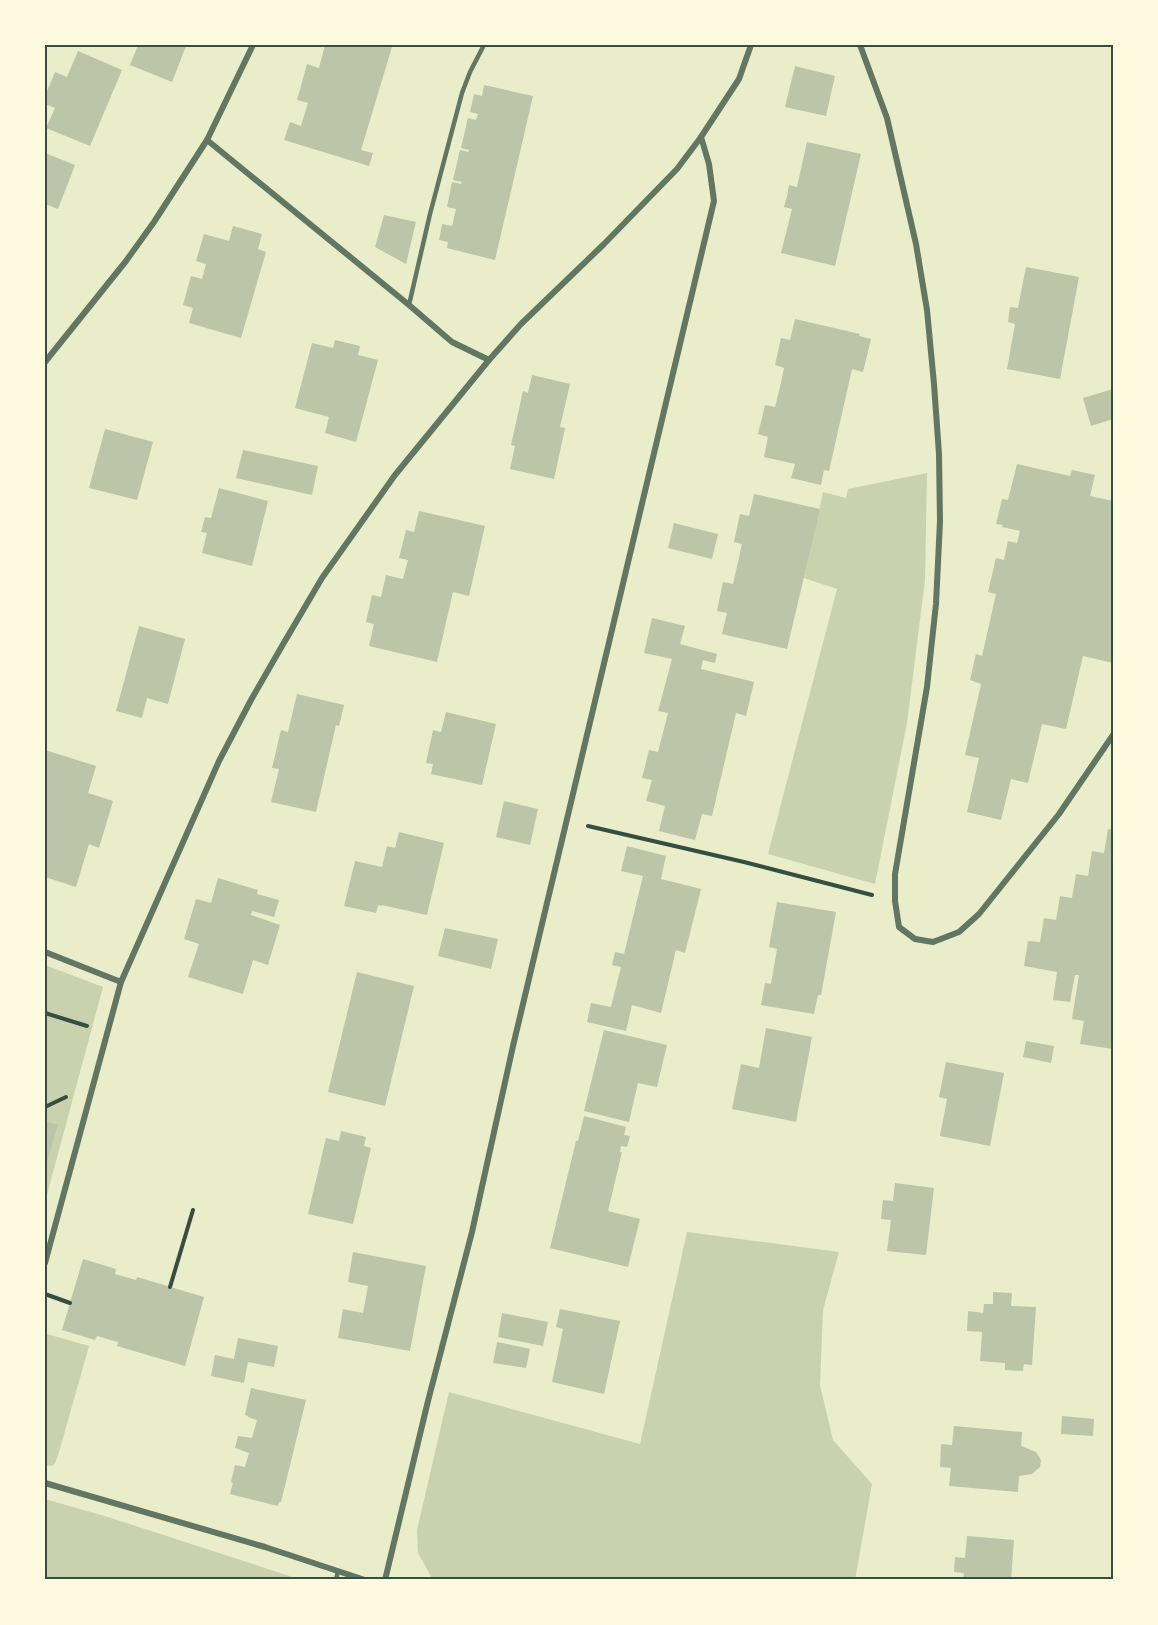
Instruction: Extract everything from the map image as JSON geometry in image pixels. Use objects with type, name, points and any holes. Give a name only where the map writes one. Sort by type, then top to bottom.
[{"type":"street","points":[[45,362],[126,261],[154,222],[207,140],[253,45]]},
{"type":"street","points":[[45,1263],[121,982],[219,761],[282,646],[322,578],[395,474],[489,360],[521,324],[677,169],[739,79],[751,45]]},
{"type":"street","points":[[860,45],[887,118],[916,244],[927,310],[939,454],[940,521],[936,604],[927,687],[895,874],[895,901],[900,927],[915,939],[933,942],[959,932],[979,914],[1059,814],[1113,735]]},
{"type":"street","points":[[385,1580],[472,1232],[513,1046],[714,201],[709,164],[701,137]]},
{"type":"street","points":[[207,140],[452,342],[489,360]]},
{"type":"street","points":[[45,952],[121,982]]},
{"type":"street","points":[[45,1483],[265,1547],[365,1580]]},
{"type":"lane","points":[[409,305],[462,93],[484,45]]},
{"type":"lane","points":[[336,1580],[338,1571]]},
{"type":"path","points":[[567,821],[744,862],[895,901]]},
{"type":"path","points":[[45,1013],[108,1032]]},
{"type":"path","points":[[170,1287],[192,1210]]},
{"type":"path","points":[[45,1294],[70,1303]]},
{"type":"green space","points":[[927,473],[925,580],[907,723],[875,884],[768,854],[837,589],[804,578],[823,492],[846,498],[848,489]]},
{"type":"green space","points":[[45,965],[103,987],[45,1202]]},
{"type":"green space","points":[[687,1232],[839,1252],[823,1310],[820,1385],[833,1440],[872,1484],[855,1580],[433,1580],[418,1553],[417,1530],[449,1392],[640,1444]]},
{"type":"green space","points":[[47,1334],[89,1346],[59,1452],[52,1466],[45,1465],[45,1342]]},
{"type":"green space","points":[[45,1499],[108,1517],[302,1580],[45,1580]]},
{"type":"building","points":[[138,45],[186,46],[172,82],[130,65]]},
{"type":"building","points":[[325,45],[392,47],[361,150],[373,153],[369,166],[284,140],[290,122],[301,126],[308,103],[297,100],[307,64],[319,68]]},
{"type":"building","points":[[78,51],[122,70],[90,146],[46,128],[55,108],[45,104],[45,96],[55,72],[67,77]]},
{"type":"building","points":[[795,66],[835,76],[826,116],[785,107]]},
{"type":"building","points":[[484,85],[533,96],[495,260],[447,248],[448,242],[439,240],[442,224],[452,226],[456,209],[447,207],[452,182],[461,184],[462,182],[453,180],[460,150],[469,152],[461,148],[468,118],[476,120],[478,114],[470,112],[474,94],[482,96]]},
{"type":"building","points":[[807,142],[861,154],[835,266],[781,253],[792,209],[784,207],[789,185],[797,187]]},
{"type":"building","points":[[45,153],[75,165],[58,209],[45,204]]},
{"type":"building","points":[[384,215],[416,222],[406,264],[375,247]]},
{"type":"building","points":[[233,226],[262,234],[258,249],[266,252],[241,338],[189,323],[193,308],[183,305],[191,276],[202,279],[206,264],[196,261],[204,234],[229,241]]},
{"type":"building","points":[[1026,267],[1079,277],[1060,379],[1007,369],[1015,324],[1008,322],[1010,307],[1018,308]]},
{"type":"building","points":[[795,319],[860,334],[859,336],[871,339],[863,372],[852,369],[829,471],[824,470],[821,485],[791,478],[795,464],[764,457],[768,437],[758,434],[765,405],[775,407],[784,368],[775,365],[781,338],[790,340]]},
{"type":"building","points":[[335,340],[360,346],[358,355],[378,360],[356,442],[325,433],[329,417],[295,408],[312,343],[333,348]]},
{"type":"building","points":[[532,375],[570,384],[560,427],[565,428],[554,479],[510,469],[515,446],[511,445],[523,391],[528,393]]},
{"type":"building","points":[[1113,389],[1113,419],[1091,426],[1083,398]]},
{"type":"building","points":[[105,429],[153,442],[137,500],[89,488]]},
{"type":"building","points":[[243,450],[318,466],[312,495],[236,478]]},
{"type":"building","points":[[1017,464],[1070,476],[1072,470],[1095,475],[1090,496],[1113,501],[1113,663],[1083,656],[1066,729],[1042,724],[1028,783],[1011,779],[1001,820],[967,812],[979,758],[965,755],[981,684],[970,680],[976,654],[982,656],[996,594],[988,592],[996,558],[1004,560],[1008,541],[1017,543],[1020,531],[996,524],[1002,499],[1008,500]]},
{"type":"building","points":[[219,488],[268,501],[252,566],[202,553],[207,533],[201,532],[205,517],[211,518]]},
{"type":"building","points":[[754,494],[820,509],[787,649],[722,634],[727,613],[717,611],[723,582],[733,584],[742,544],[734,542],[740,514],[749,516]]},
{"type":"building","points":[[419,511],[485,526],[469,596],[453,592],[437,662],[369,646],[374,624],[366,622],[372,595],[381,597],[386,575],[403,579],[408,560],[399,558],[406,530],[414,532]]},
{"type":"building","points":[[674,523],[718,534],[712,559],[668,548]]},
{"type":"building","points":[[652,618],[685,626],[680,644],[717,654],[715,663],[703,660],[701,669],[754,682],[746,716],[736,713],[712,816],[702,814],[695,840],[659,831],[665,806],[646,801],[652,780],[642,778],[649,750],[658,752],[668,713],[658,711],[672,659],[644,653]]},
{"type":"building","points":[[139,626],[185,639],[168,704],[147,698],[142,718],[116,711]]},
{"type":"building","points":[[297,694],[344,705],[339,726],[336,725],[316,812],[271,802],[279,769],[272,768],[281,730],[288,732]]},
{"type":"building","points":[[446,712],[496,724],[482,785],[431,774],[433,764],[426,763],[433,730],[441,732]]},
{"type":"building","points":[[45,750],[96,766],[88,793],[113,801],[99,848],[89,844],[76,887],[45,877],[45,792],[47,785],[45,784]]},
{"type":"building","points":[[504,801],[538,809],[530,845],[496,837]]},
{"type":"building","points":[[1108,829],[1113,830],[1113,1049],[1080,1044],[1084,1021],[1072,1019],[1079,975],[1075,975],[1070,1002],[1053,1000],[1057,972],[1024,966],[1028,941],[1040,942],[1044,918],[1056,920],[1060,896],[1072,898],[1076,874],[1088,876],[1092,851],[1104,853]]},
{"type":"building","points":[[399,832],[444,843],[427,915],[382,905],[378,905],[376,913],[344,906],[355,861],[382,867],[387,846],[395,848]]},
{"type":"building","points":[[627,846],[666,856],[661,879],[701,889],[685,953],[676,950],[661,1013],[632,1005],[626,1031],[587,1022],[591,1003],[611,1007],[621,967],[612,965],[615,952],[624,954],[643,876],[621,871]]},
{"type":"building","points":[[218,878],[258,890],[257,894],[279,900],[274,917],[252,911],[251,915],[242,912],[280,925],[268,965],[253,960],[243,994],[188,977],[199,944],[184,939],[196,899],[211,903]]},
{"type":"building","points":[[777,902],[836,912],[821,995],[818,995],[814,1014],[761,1005],[765,983],[771,984],[777,949],[769,947]]},
{"type":"building","points":[[445,928],[498,939],[491,969],[438,956]]},
{"type":"building","points":[[357,972],[414,986],[385,1106],[328,1092]]},
{"type":"building","points":[[766,1028],[812,1037],[796,1122],[732,1109],[741,1064],[759,1068]]},
{"type":"building","points":[[604,1030],[667,1045],[657,1087],[638,1083],[629,1122],[584,1111]]},
{"type":"building","points":[[1026,1041],[1054,1046],[1051,1063],[1023,1057]]},
{"type":"building","points":[[946,1062],[1004,1073],[990,1146],[940,1136],[947,1099],[939,1097]]},
{"type":"building","points":[[584,1116],[626,1127],[624,1135],[630,1136],[627,1147],[621,1146],[620,1152],[622,1152],[608,1211],[640,1219],[628,1267],[550,1248]]},
{"type":"building","points":[[45,1121],[58,1125],[46,1165],[45,1165]]},
{"type":"building","points":[[341,1131],[366,1137],[364,1146],[371,1148],[353,1224],[308,1214],[326,1138],[339,1141]]},
{"type":"building","points":[[895,1183],[934,1188],[926,1255],[887,1251],[891,1220],[881,1219],[883,1200],[893,1201]]},
{"type":"building","points":[[353,1252],[426,1266],[410,1351],[338,1338],[343,1309],[363,1313],[368,1286],[348,1282]]},
{"type":"building","points":[[83,1259],[116,1269],[115,1274],[136,1280],[137,1277],[204,1297],[185,1366],[117,1346],[118,1342],[97,1336],[95,1340],[62,1330]]},
{"type":"building","points":[[993,1292],[1012,1293],[1011,1306],[1036,1307],[1032,1365],[1024,1364],[1023,1371],[1005,1370],[1005,1363],[980,1361],[982,1332],[967,1331],[968,1311],[983,1313],[984,1304],[993,1304]]},
{"type":"building","points":[[560,1309],[620,1321],[604,1394],[552,1382],[563,1329],[556,1327]]},
{"type":"building","points":[[502,1313],[548,1322],[543,1346],[498,1337]]},
{"type":"building","points":[[238,1338],[278,1346],[274,1367],[248,1362],[244,1383],[211,1376],[215,1355],[234,1359]]},
{"type":"building","points":[[497,1342],[530,1349],[526,1368],[493,1363]]},
{"type":"building","points":[[251,1388],[306,1400],[281,1502],[278,1506],[230,1494],[235,1465],[245,1467],[249,1453],[235,1448],[238,1436],[252,1438],[257,1420],[245,1415]]},
{"type":"building","points":[[1062,1416],[1094,1419],[1093,1436],[1061,1434]]},
{"type":"building","points":[[954,1426],[1022,1432],[1021,1446],[1036,1452],[1041,1460],[1040,1467],[1032,1474],[1019,1476],[1018,1492],[949,1486],[951,1468],[940,1467],[941,1444],[952,1445]]},
{"type":"building","points":[[967,1536],[1014,1540],[1011,1580],[963,1580],[964,1573],[954,1572],[955,1557],[965,1558]]}]
